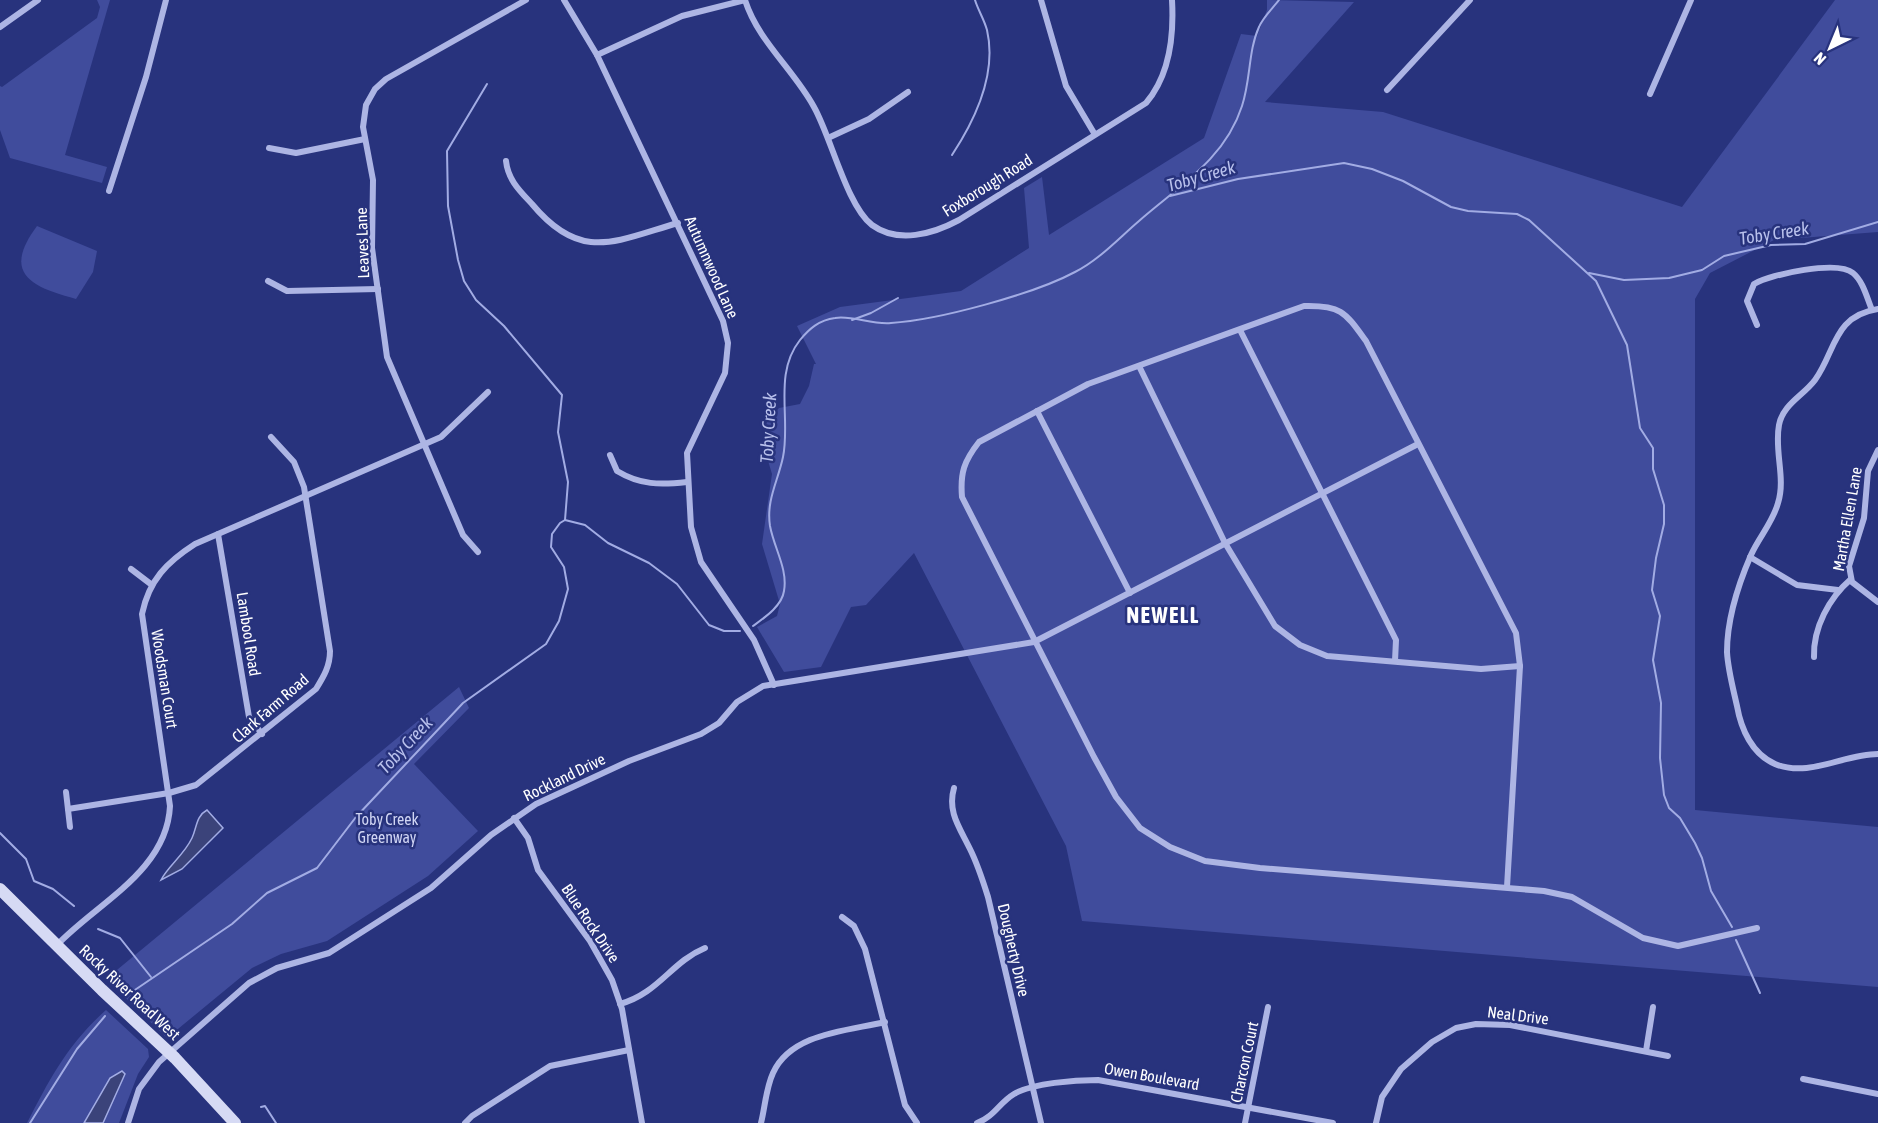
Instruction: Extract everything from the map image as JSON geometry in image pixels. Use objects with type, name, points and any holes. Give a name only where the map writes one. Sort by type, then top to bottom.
[{"type":"street","points":[[0,27],[38,0]]},
{"type":"street","points":[[109,191],[146,77],[166,0]]},
{"type":"street","name":"Leaves Lane","points":[[478,552],[463,535],[387,357],[372,236],[373,180],[363,114],[379,85],[526,0]]},
{"type":"street","name":"Autumnwood Lane","points":[[564,0],[597,55],[723,321],[728,343],[725,373],[687,453],[687,482],[693,539],[701,562],[754,640],[774,684]]},
{"type":"street","points":[[597,55],[682,16],[745,0]]},
{"type":"street","name":"Foxborough Road","points":[[745,0],[759,31],[814,107],[864,217],[881,231],[911,235],[939,230],[959,220],[1094,133],[1138,109],[1154,94],[1173,38],[1172,0]]},
{"type":"street","points":[[1041,0],[1066,86],[1094,133]]},
{"type":"street","points":[[1387,90],[1470,0]]},
{"type":"street","points":[[1650,94],[1691,0]]},
{"type":"street","points":[[828,138],[869,119],[908,92]]},
{"type":"street","points":[[269,148],[296,153],[365,139]]},
{"type":"street","points":[[506,161],[513,182],[553,227],[568,237],[600,243],[678,223]]},
{"type":"street","points":[[1757,325],[1747,301],[1754,284],[1773,277],[1832,267],[1847,269],[1854,273],[1875,310],[1843,327],[1830,347],[1815,379],[1783,414],[1778,435],[1780,496],[1772,518],[1750,557],[1730,620],[1727,651],[1739,717],[1749,741],[1765,758],[1795,768],[1878,754]]},
{"type":"street","points":[[268,282],[287,291],[378,289]]},
{"type":"street","points":[[1507,887],[1520,666],[1516,633],[1366,341],[1348,316],[1328,305],[1304,306],[1089,384],[979,442],[967,456],[960,475],[962,497],[1034,642],[1116,797],[1140,828],[1170,847],[1205,861],[1260,868],[1507,887],[1572,897],[1643,938],[1678,946],[1757,928]]},
{"type":"street","points":[[1240,330],[1396,640],[1395,661]]},
{"type":"street","points":[[1139,366],[1225,543],[1275,626],[1300,645],[1327,656],[1481,669],[1520,666]]},
{"type":"street","name":"Woodsman Court","points":[[57,945],[74,927],[138,873],[158,852],[170,820],[169,793],[143,636],[142,614],[152,585],[173,558],[195,544],[306,498],[424,445],[450,430],[488,392]]},
{"type":"street","points":[[1037,411],[1130,593]]},
{"type":"street","name":"Clark Farm Road","points":[[68,809],[169,793],[204,780],[316,689],[330,662],[306,498],[294,462],[271,437]]},
{"type":"street","name":"Rockland Drive","points":[[128,1123],[139,1089],[170,1052],[249,983],[277,968],[329,953],[368,930],[431,888],[514,818],[565,789],[701,734],[719,723],[747,694],[774,684],[1034,642],[1418,444]]},
{"type":"street","name":"Martha Ellen Lane","points":[[1814,657],[1815,636],[1838,590],[1851,579],[1849,566],[1864,518],[1866,478],[1878,450]]},
{"type":"street","points":[[610,455],[617,471],[639,482],[664,485],[687,482]]},
{"type":"street","name":"Lambool Road","points":[[218,534],[249,717],[262,734]]},
{"type":"street","points":[[1750,557],[1797,585],[1838,590]]},
{"type":"street","points":[[131,569],[152,585]]},
{"type":"street","points":[[1851,579],[1878,602]]},
{"type":"street","name":"Dougherty Drive","points":[[954,789],[951,803],[952,813],[977,865],[988,897],[1041,1123]]},
{"type":"street","points":[[66,792],[70,827]]},
{"type":"street","name":"Blue Rock Drive","points":[[514,818],[528,838],[538,870],[602,960],[620,1004],[642,1123]]},
{"type":"street","name":"Rocky River Road West","points":[[0,889],[170,1052],[235,1123]]},
{"type":"street","points":[[842,917],[859,933],[885,1022],[905,1105],[917,1123]]},
{"type":"street","points":[[620,1004],[644,995],[687,957],[705,948]]},
{"type":"street","name":"Charcon Court","points":[[1245,1123],[1268,1007]]},
{"type":"street","points":[[1646,1051],[1653,1007]]},
{"type":"street","points":[[761,1123],[773,1073],[788,1052],[806,1041],[885,1022]]},
{"type":"street","name":"Neal Drive","points":[[1376,1123],[1383,1097],[1401,1069],[1432,1042],[1456,1028],[1476,1024],[1510,1025],[1668,1056]]},
{"type":"street","points":[[465,1123],[472,1116],[550,1066],[629,1050]]},
{"type":"street","points":[[1803,1079],[1878,1094]]},
{"type":"street","name":"Owen Boulevard","points":[[977,1123],[996,1112],[1015,1094],[1069,1081],[1098,1080],[1333,1123]]},
{"type":"green space","points":[[97,0],[110,0],[65,155],[107,167],[102,183],[10,158],[0,130],[0,86],[2,87],[97,18],[100,7]]},
{"type":"green space","points":[[1267,0],[1354,2],[1265,102],[1383,112],[1682,207],[1835,0],[1878,0],[1878,232],[1774,240],[1710,273],[1695,299],[1695,810],[1878,827],[1878,987],[1082,921],[1066,846],[914,553],[866,605],[851,607],[821,667],[784,672],[757,627],[777,616],[780,604],[762,544],[772,474],[763,444],[767,421],[779,408],[800,404],[809,386],[814,364],[816,364],[797,326],[840,307],[961,291],[1029,248],[1024,188],[1042,177],[1049,235],[1204,138],[1241,34],[1257,36],[1267,10]]},
{"type":"green space","points":[[37,226],[97,251],[93,272],[76,299],[46,289],[26,276],[22,267],[22,256]]},
{"type":"green space","name":"Toby Creek Greenway","points":[[459,687],[469,708],[414,764],[478,831],[428,876],[327,941],[281,954],[252,968],[167,1038],[106,979]]},
{"type":"green space","points":[[106,1010],[148,1049],[149,1057],[138,1074],[119,1123],[27,1123],[70,1049]]},
{"type":"shaded area","points":[[207,810],[223,828],[182,869],[161,880],[189,844],[199,819]]},
{"type":"shaded area","points":[[122,1071],[125,1074],[103,1123],[84,1123],[110,1078]]},
{"type":"waterway","points":[[952,155],[976,111],[982,96],[989,63],[987,30],[975,0]]},
{"type":"waterway","name":"Toby Creek","points":[[753,626],[776,607],[784,591],[784,575],[769,517],[785,442],[784,397],[787,367],[800,340],[815,326],[829,319],[842,317],[891,323],[934,317],[985,305],[1036,289],[1075,272],[1092,261],[1185,183],[1224,141],[1242,106],[1255,36],[1266,16],[1279,0]]},
{"type":"waterway","points":[[487,84],[447,151],[448,206],[464,281],[476,300],[504,326],[562,395],[558,432],[568,482],[565,520]]},
{"type":"waterway","points":[[1170,196],[1238,179],[1344,163],[1372,169],[1403,181],[1451,207],[1468,211],[1517,214],[1529,220],[1596,281],[1627,345],[1640,428],[1653,448],[1653,469],[1664,505],[1664,524],[1652,590],[1660,616],[1653,660],[1661,703],[1660,758],[1664,795],[1669,808],[1680,818],[1695,843],[1702,858],[1711,891],[1732,927]]},
{"type":"waterway","name":"Toby Creek","points":[[1589,273],[1624,280],[1669,278],[1702,270],[1724,256],[1771,245],[1805,244],[1878,222]]},
{"type":"waterway","points":[[852,320],[871,313],[898,298]]},
{"type":"waterway","name":"Toby Creek","points":[[126,996],[232,924],[267,893],[317,868],[356,817],[463,703],[546,644],[559,621],[568,589],[564,567],[551,547],[552,534],[565,520],[585,525],[608,543],[649,563],[677,584],[709,625],[724,631],[740,631]]},
{"type":"waterway","points":[[0,833],[26,859],[34,881],[53,889],[74,906]]},
{"type":"waterway","points":[[98,929],[120,938],[151,977]]},
{"type":"waterway","points":[[1736,940],[1760,993]]},
{"type":"waterway","name":"Toby Creek","points":[[30,1123],[77,1049],[105,1016]]},
{"type":"waterway","points":[[261,1107],[265,1106],[276,1123]]},
{"type":"district","name":"NEWELL","points":[[1163,615]]}]
